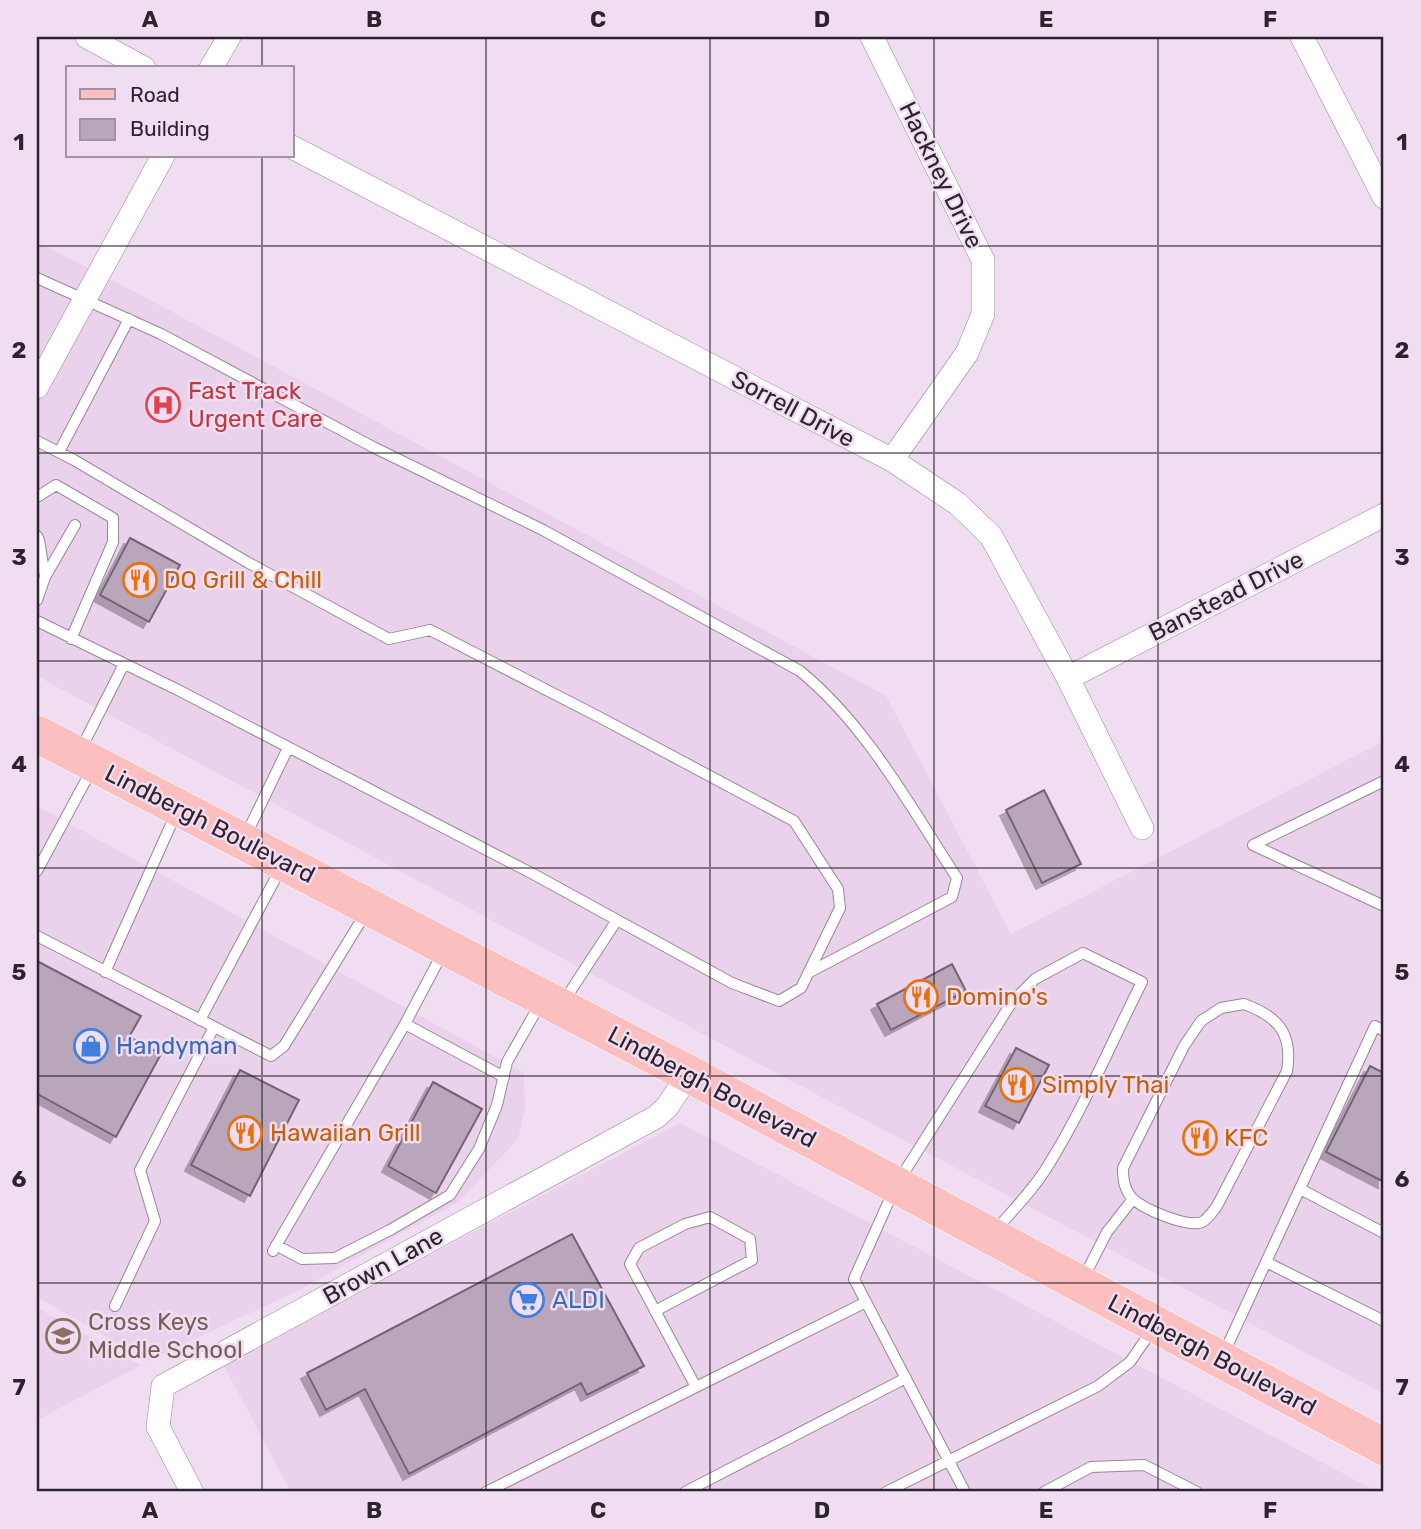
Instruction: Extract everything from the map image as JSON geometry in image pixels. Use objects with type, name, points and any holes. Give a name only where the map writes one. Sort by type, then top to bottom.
[{"type":"main road","name":"Lindbergh Boulevard","points":[[37,734],[446,946],[1382,1442]]},
{"type":"street","points":[[87,37],[140,66]]},
{"type":"street","points":[[212,66],[229,37]]},
{"type":"street","name":"Hackney Drive","points":[[872,37],[983,260],[983,314],[967,353],[892,460]]},
{"type":"street","points":[[1302,37],[1384,197]]},
{"type":"street","name":"Sorrell Drive","points":[[294,148],[892,460],[958,504],[991,536],[1068,678],[1142,828]]},
{"type":"street","points":[[37,387],[162,158]]},
{"type":"street","name":"Banstead Drive","points":[[1068,678],[1384,515]]},
{"type":"street","name":"Brown Lane","points":[[192,1492],[158,1427],[163,1386],[656,1117],[667,1107],[689,1074]]},
{"type":"lane","points":[[37,278],[129,318],[373,447],[543,530],[800,671],[825,692],[877,755],[957,878],[952,897],[808,974]]},
{"type":"lane","points":[[60,452],[129,318]]},
{"type":"lane","points":[[37,441],[243,560],[390,639],[430,630],[794,821],[838,889],[840,908],[801,988],[779,1001],[732,983],[535,875],[37,621]]},
{"type":"lane","points":[[37,497],[56,485],[113,518],[113,542],[71,639]]},
{"type":"lane","points":[[37,600],[45,577],[75,525]]},
{"type":"lane","points":[[37,536],[45,577]]},
{"type":"lane","points":[[37,871],[124,664]]},
{"type":"lane","points":[[243,841],[288,748]]},
{"type":"lane","points":[[1384,780],[1253,845],[1384,906]]},
{"type":"lane","points":[[105,972],[179,807]]},
{"type":"lane","points":[[200,1020],[284,862]]},
{"type":"lane","points":[[37,936],[271,1056],[284,1046],[369,906]]},
{"type":"lane","points":[[446,946],[405,1024],[274,1248],[302,1259],[335,1258],[450,1195],[479,1149],[497,1105],[507,1062],[617,920]]},
{"type":"lane","points":[[965,1492],[854,1279],[896,1185],[1012,1002],[1035,979],[1083,953],[1142,982],[1095,1081],[1048,1167],[991,1236]]},
{"type":"lane","points":[[1244,1004],[1263,1011],[1282,1029],[1290,1052],[1287,1071],[1217,1206],[1205,1221],[1189,1225],[1133,1199],[1124,1185],[1122,1168],[1184,1046],[1201,1021],[1221,1008],[1244,1004]]},
{"type":"lane","points":[[405,1024],[504,1077]]},
{"type":"lane","points":[[1221,1359],[1375,1026],[1384,1031]]},
{"type":"lane","points":[[115,1306],[155,1222],[140,1170],[214,1027]]},
{"type":"lane","points":[[1300,1189],[1384,1233]]},
{"type":"lane","points":[[1081,1284],[1107,1232],[1133,1199]]},
{"type":"lane","points":[[655,1311],[752,1260],[750,1239],[710,1217],[685,1224],[639,1248],[630,1264],[655,1311],[696,1387]]},
{"type":"lane","points":[[1266,1262],[1384,1321]]},
{"type":"lane","points":[[486,1492],[866,1302]]},
{"type":"lane","points":[[886,1492],[1098,1386],[1130,1362],[1157,1324]]},
{"type":"lane","points":[[685,1492],[906,1378]]},
{"type":"lane","points":[[1044,1492],[1091,1467],[1144,1465],[1197,1492]]},
{"type":"shaded area","points":[[37,242],[137,293],[886,696],[1011,934],[1384,741],[1384,1394],[759,1064],[37,676]]},
{"type":"shaded area","points":[[37,806],[524,1073],[525,1110],[518,1139],[458,1202],[299,1290],[148,1361],[37,1297]]},
{"type":"shaded area","points":[[680,1123],[1378,1492],[291,1492],[223,1364]]},
{"type":"shaded area","name":"Cross Keys Middle School","points":[[37,1308],[141,1365],[37,1420]]},
{"type":"building","name":"DQ Grill & Chill","points":[[130,538],[180,565],[149,622],[100,595]]},
{"type":"building","points":[[1044,790],[1081,864],[1042,883],[1006,810]]},
{"type":"building","name":"Handyman","points":[[37,961],[141,1016],[129,1037],[161,1054],[116,1137],[37,1094]]},
{"type":"building","name":"Domino's","points":[[952,964],[966,991],[891,1030],[877,1004]]},
{"type":"building","name":"Simply Thai","points":[[1016,1048],[1049,1065],[1019,1123],[985,1106]]},
{"type":"building","points":[[1370,1066],[1384,1073],[1384,1182],[1326,1152]]},
{"type":"building","name":"Hawaiian Grill","points":[[240,1070],[299,1100],[250,1196],[191,1165]]},
{"type":"building","points":[[433,1082],[482,1109],[436,1193],[388,1166]]},
{"type":"building","name":"ALDI","points":[[572,1234],[644,1366],[587,1395],[581,1383],[409,1474],[365,1389],[326,1410],[307,1373]]},
{"type":"place","name":"Fast Track Urgent Care","points":[[163,405]]},
{"type":"place","name":"DQ Grill & Chill","points":[[140,580]]},
{"type":"place","name":"Domino's","points":[[921,997]]},
{"type":"place","name":"Handyman","points":[[91,1046]]},
{"type":"place","name":"Simply Thai","points":[[1017,1085]]},
{"type":"place","name":"Hawaiian Grill","points":[[245,1133]]},
{"type":"place","name":"KFC","points":[[1200,1138]]},
{"type":"place","name":"ALDI","points":[[527,1300]]},
{"type":"place","name":"Cross Keys Middle School","points":[[63,1336]]}]
